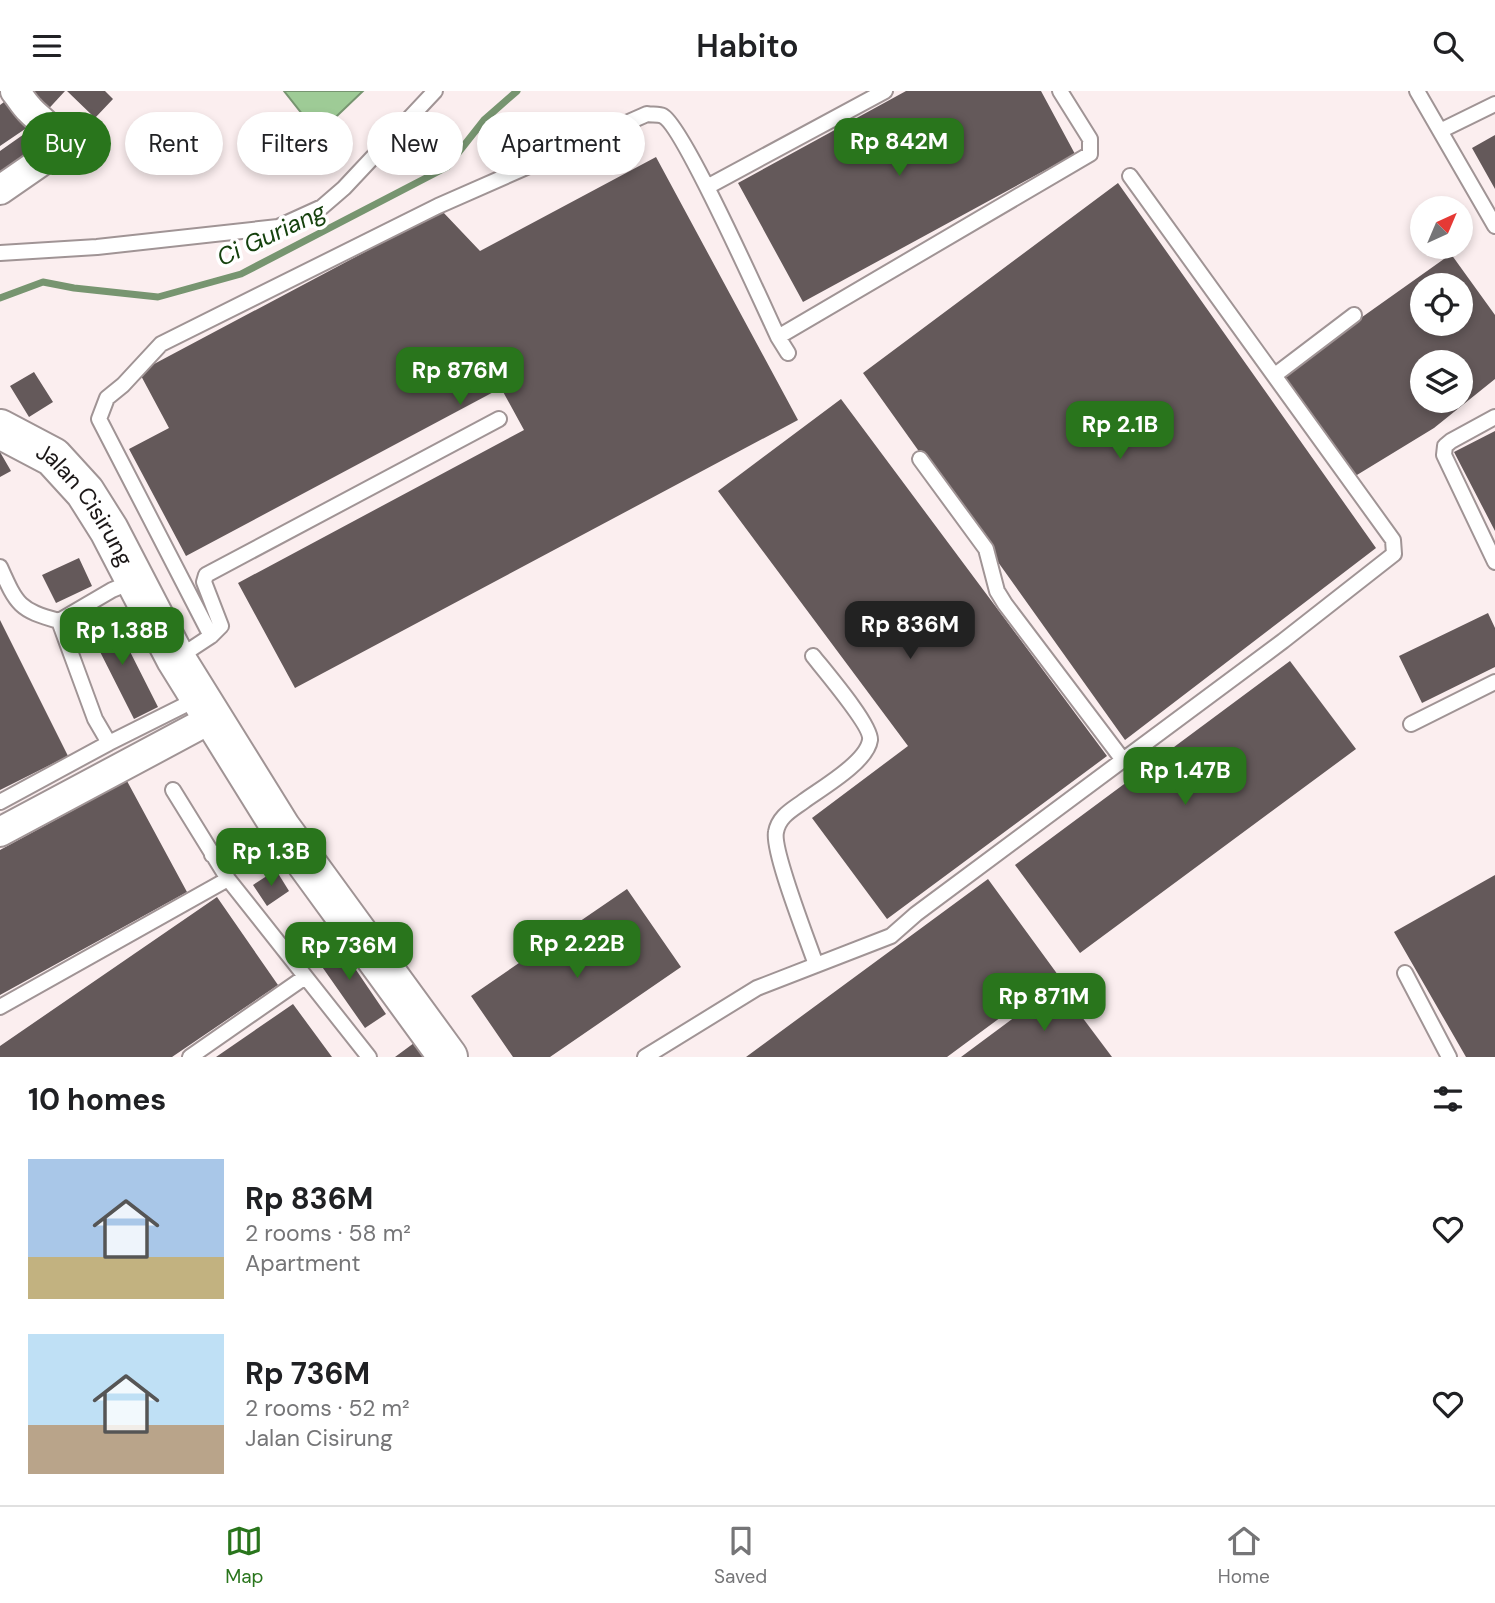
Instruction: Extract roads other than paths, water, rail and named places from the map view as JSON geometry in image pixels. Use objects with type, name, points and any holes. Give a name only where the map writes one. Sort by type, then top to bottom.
[{"type":"main road","name":"Jalan Cisirung","points":[[0,429],[53,457],[100,514],[176,659],[281,828],[448,1057]]},
{"type":"street","points":[[0,190],[52,154],[56,147],[54,133],[29,109],[16,91]]},
{"type":"street","points":[[0,832],[206,708]]},
{"type":"lane","points":[[0,253],[110,246],[278,227],[322,207],[344,188],[435,91]]},
{"type":"lane","points":[[707,187],[885,91]]},
{"type":"lane","points":[[778,337],[1090,154],[1090,139],[1059,91]]},
{"type":"lane","points":[[1417,91],[1495,226]]},
{"type":"lane","points":[[1440,131],[1495,104]]},
{"type":"lane","points":[[211,636],[99,419],[107,398],[162,344],[438,206],[647,114],[662,115],[673,126],[707,187],[788,353]]},
{"type":"lane","points":[[645,1057],[757,988],[891,936],[916,914],[1283,641],[1394,554],[1393,540],[1130,176]]},
{"type":"lane","points":[[1275,375],[1354,315]]},
{"type":"lane","points":[[1495,417],[1451,441],[1445,446],[1444,455],[1495,562]]},
{"type":"lane","points":[[176,659],[211,636],[221,626],[204,582],[206,575],[499,419]]},
{"type":"lane","points":[[920,459],[986,549],[997,591],[1005,604],[1123,760]]},
{"type":"lane","points":[[0,568],[15,601],[32,612],[59,621],[112,590],[135,580]]},
{"type":"lane","points":[[59,621],[95,719],[109,743]]},
{"type":"lane","points":[[813,656],[860,717],[870,736],[858,761],[780,820],[775,835],[816,965]]},
{"type":"lane","points":[[1411,724],[1495,682]]},
{"type":"lane","points":[[0,802],[109,743],[206,708]]},
{"type":"lane","points":[[173,790],[228,879],[369,1057]]},
{"type":"lane","points":[[212,855],[281,828]]},
{"type":"lane","points":[[0,1007],[228,879]]},
{"type":"lane","points":[[1405,973],[1449,1057]]},
{"type":"lane","points":[[190,1057],[305,977]]},
{"type":"waterway","name":"Ci Guriang","points":[[0,298],[43,282],[158,297],[241,274],[447,167],[484,120],[517,91]]}]
